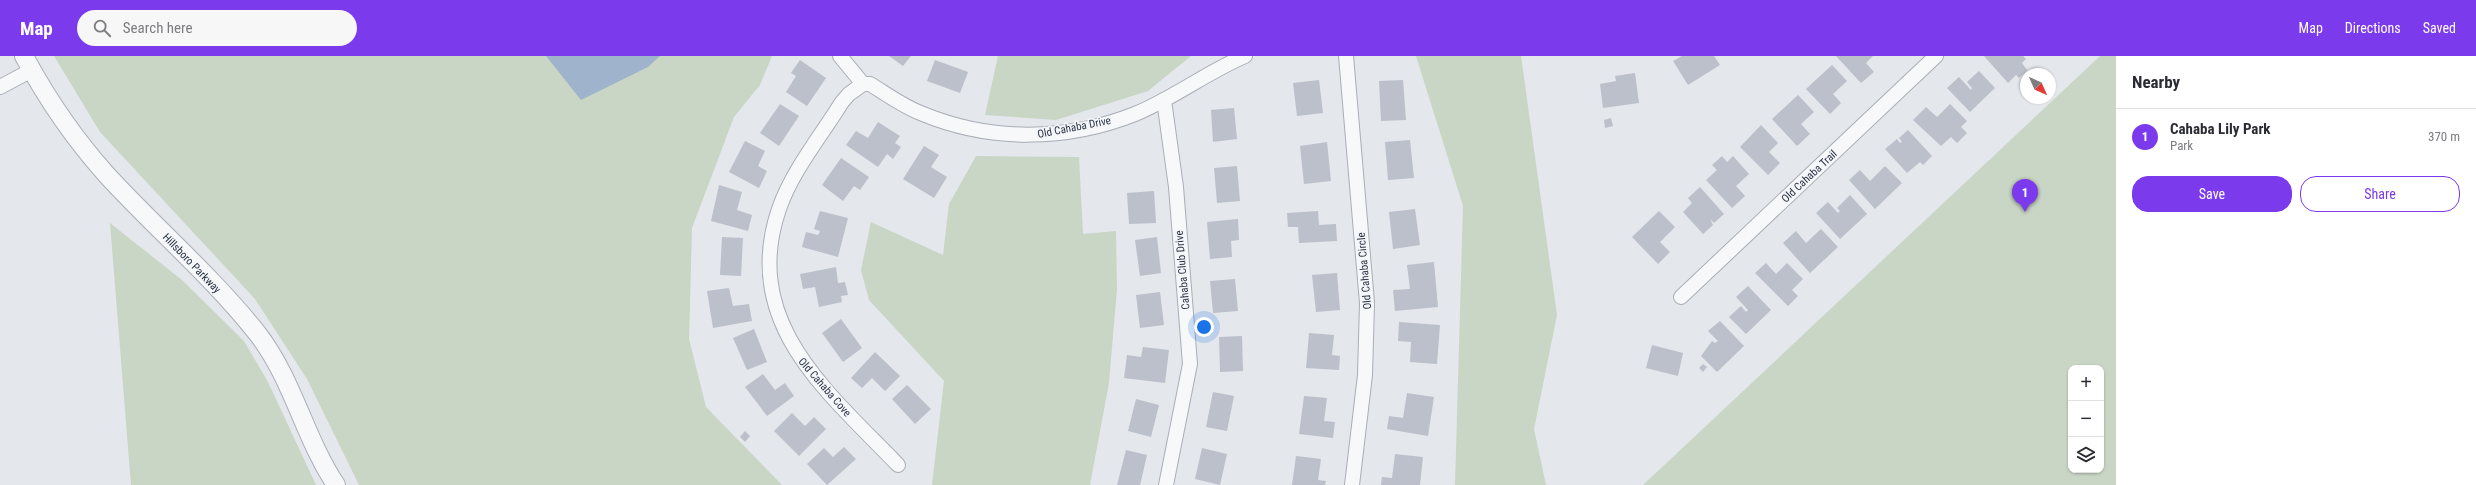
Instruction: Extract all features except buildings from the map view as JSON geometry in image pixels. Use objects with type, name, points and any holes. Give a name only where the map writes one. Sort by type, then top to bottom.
[{"type":"street","points":[[840,56],[863,84]]},
{"type":"street","name":"Old Cahaba Drive","points":[[863,84],[870,84],[923,114],[979,131],[1006,135],[1033,135],[1096,125],[1135,114],[1164,100],[1220,66],[1245,56]]},
{"type":"street","name":"Old Cahaba Circle","points":[[1346,56],[1367,309],[1365,375],[1352,485]]},
{"type":"street","name":"Old Cahaba Trail","points":[[1682,297],[1936,56]]},
{"type":"street","points":[[0,87],[28,63]]},
{"type":"street","name":"Hillsboro Parkway","points":[[28,63],[79,140],[104,172],[214,284],[258,334],[282,371],[315,445],[336,485]]},
{"type":"street","name":"Old Cahaba Cove","points":[[863,84],[849,94],[842,102],[792,180],[779,209],[772,236],[770,271],[777,313],[796,352],[809,371],[898,465]]},
{"type":"street","name":"Cahaba Club Drive","points":[[1164,100],[1176,186],[1190,364],[1166,485]]},
{"type":"green space","points":[[54,56],[772,56],[760,85],[734,117],[692,228],[689,339],[706,407],[782,485],[359,485],[307,379],[255,299],[100,132]]},
{"type":"green space","points":[[998,56],[1191,56],[1148,91],[1056,120],[985,115]]},
{"type":"green space","points":[[1416,56],[1521,56],[1557,315],[1534,429],[1546,485],[1455,485],[1463,206]]},
{"type":"green space","points":[[2100,56],[2116,56],[2116,485],[1643,485],[2049,104],[2056,104],[2056,97]]},
{"type":"green space","points":[[976,156],[1079,157],[1083,234],[1116,231],[1117,289],[1109,383],[1090,485],[932,485],[944,381],[869,300],[861,270],[871,222],[943,255],[949,204]]},
{"type":"green space","points":[[110,223],[182,280],[244,341],[268,382],[316,485],[131,485]]},
{"type":"water","points":[[546,56],[660,56],[648,67],[581,100]]},
{"type":"place","name":"Cahaba Lily Park","points":[[2025,212]]}]
